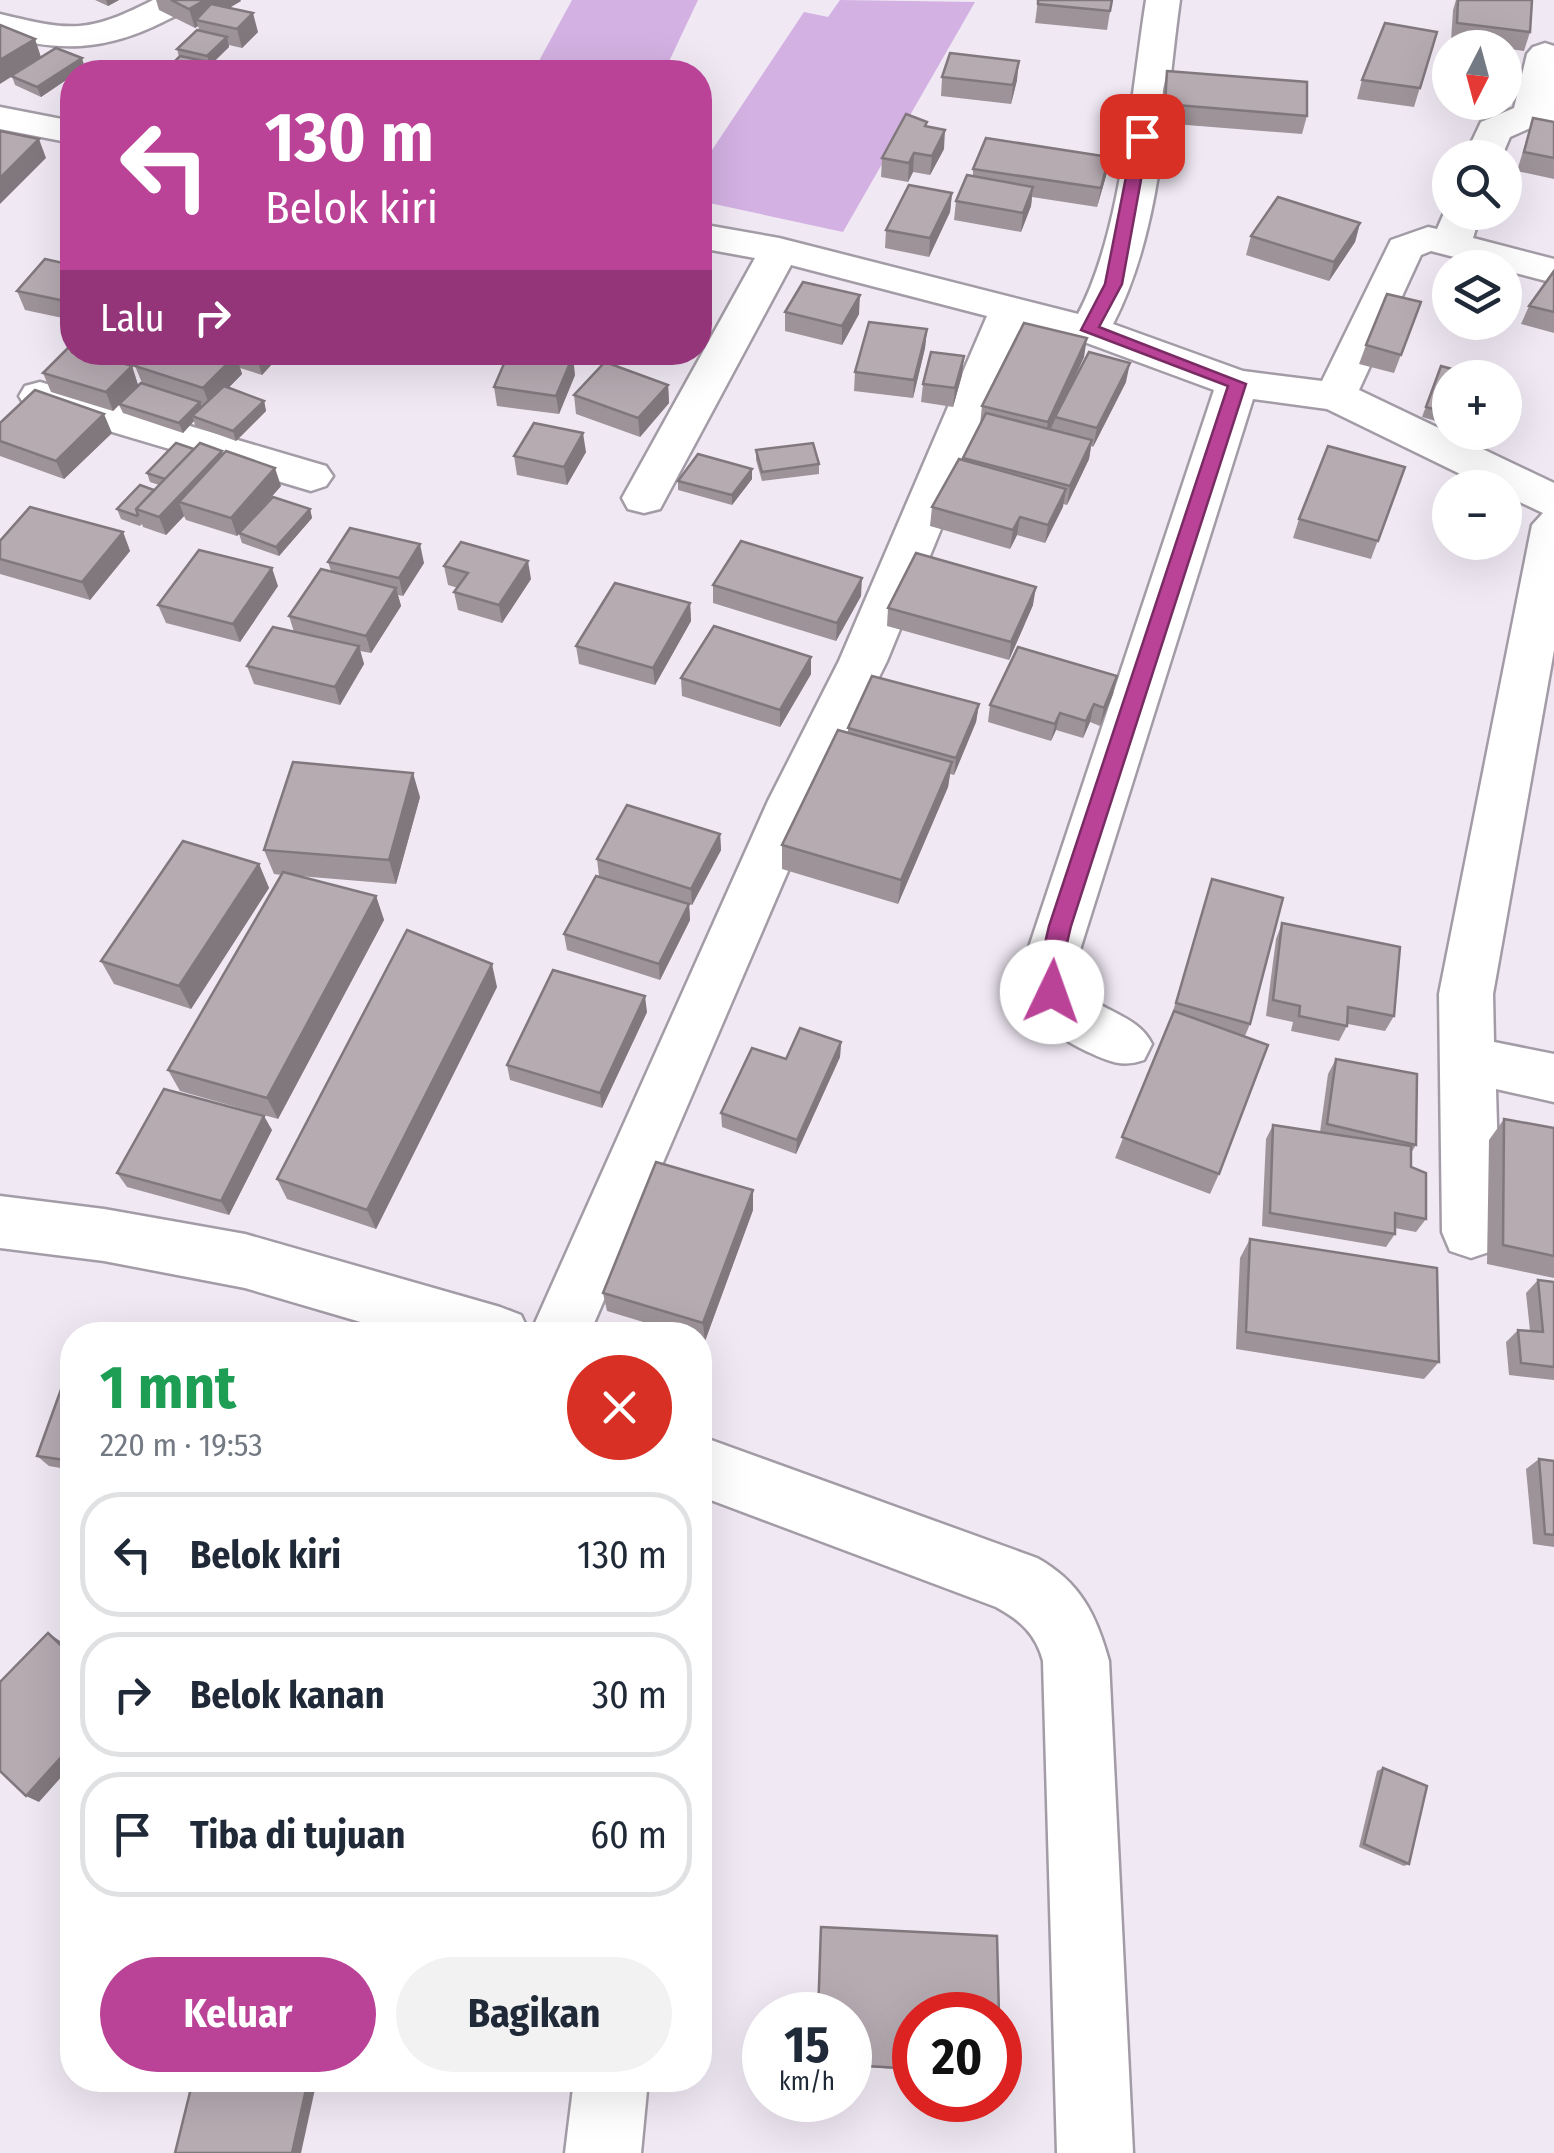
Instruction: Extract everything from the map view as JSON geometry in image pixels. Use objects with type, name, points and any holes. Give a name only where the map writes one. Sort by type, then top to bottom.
[{"type":"street","points":[[0,24],[62,40],[86,40],[112,35],[179,0]]},
{"type":"street","points":[[1090,330],[1114,284],[1134,192],[1163,0]]},
{"type":"street","points":[[1490,140],[1494,130],[1543,114],[1545,54]]},
{"type":"street","points":[[2,120],[60,130]]},
{"type":"street","points":[[1336,396],[1405,248],[1451,230]]},
{"type":"street","points":[[1461,230],[1554,271]]},
{"type":"street","points":[[712,238],[779,250],[1011,308],[1090,330],[1238,384],[1336,396],[1554,501]]},
{"type":"street","points":[[644,498],[779,250]]},
{"type":"street","points":[[566,1322],[793,801],[863,661],[1011,308]]},
{"type":"street","points":[[10,430],[52,381],[311,476]]},
{"type":"street","points":[[1125,1044],[1068,1016],[1052,992],[1050,962],[1238,384]]},
{"type":"street","points":[[1471,1232],[1466,994],[1554,525]]},
{"type":"street","points":[[1468,1060],[1554,1078]]},
{"type":"street","points":[[0,1222],[245,1260],[456,1322]]},
{"type":"street","points":[[712,1470],[1014,1580],[1046,1598],[1068,1626],[1076,1661],[1095,2153]]},
{"type":"street","points":[[603,2153],[611,2092]]},
{"type":"shaded area","points":[[572,0],[698,0],[670,60],[540,60]]},
{"type":"shaded area","points":[[840,0],[975,2],[843,232],[712,204],[712,150],[804,12],[828,17]]},
{"type":"building","points":[[171,0],[205,0],[189,9]]},
{"type":"building","points":[[1038,0],[1112,0],[1110,11],[1038,4]]},
{"type":"building","points":[[1458,0],[1532,0],[1530,32],[1457,23]]},
{"type":"building","points":[[211,4],[253,13],[237,29],[196,20]]},
{"type":"building","points":[[1385,23],[1432,31],[1432,48],[1420,88],[1362,80]]},
{"type":"building","points":[[0,25],[35,39],[0,60]]},
{"type":"building","points":[[197,30],[227,37],[207,56],[177,49]]},
{"type":"building","points":[[56,48],[82,58],[60,60],[60,72],[37,87],[11,76]]},
{"type":"building","points":[[950,53],[1019,61],[1013,85],[942,77]]},
{"type":"building","points":[[1167,71],[1307,82],[1307,116],[1165,104]]},
{"type":"building","points":[[906,114],[927,122],[925,126],[945,130],[932,156],[914,153],[909,163],[882,158]]},
{"type":"building","points":[[1533,118],[1554,122],[1554,158],[1524,152]]},
{"type":"building","points":[[0,131],[39,139],[0,178]]},
{"type":"building","points":[[986,138],[1109,157],[1101,188],[973,169]]},
{"type":"building","points":[[967,175],[1033,187],[1023,213],[956,201]]},
{"type":"building","points":[[909,185],[952,193],[930,238],[886,230]]},
{"type":"building","points":[[1278,197],[1360,223],[1334,262],[1251,236]]},
{"type":"building","points":[[45,259],[60,262],[60,300],[17,291]]},
{"type":"building","points":[[1554,271],[1554,312],[1529,306]]},
{"type":"building","points":[[803,282],[860,295],[842,326],[785,312]]},
{"type":"building","points":[[1387,294],[1421,302],[1401,355],[1366,345]]},
{"type":"building","points":[[869,322],[927,329],[914,380],[855,372]]},
{"type":"building","points":[[1024,323],[1087,338],[1048,422],[982,406]]},
{"type":"building","points":[[931,352],[964,356],[955,388],[923,384]]},
{"type":"building","points":[[1089,352],[1130,363],[1097,428],[1055,417]]},
{"type":"building","points":[[60,356],[60,365],[132,366],[106,392],[43,373]]},
{"type":"building","points":[[136,365],[226,365],[203,388]]},
{"type":"building","points":[[503,365],[569,365],[556,396],[494,387]]},
{"type":"building","points":[[602,365],[613,365],[668,385],[638,418],[574,395]]},
{"type":"building","points":[[141,383],[200,402],[179,423],[119,404]]},
{"type":"building","points":[[224,386],[264,401],[233,431],[192,416]]},
{"type":"building","points":[[35,390],[104,414],[56,461],[0,441],[0,423]]},
{"type":"building","points":[[986,413],[1092,440],[1070,486],[963,458]]},
{"type":"building","points":[[534,423],[583,433],[564,467],[514,456]]},
{"type":"building","points":[[176,443],[194,449],[165,479],[147,473]]},
{"type":"building","points":[[200,443],[222,451],[159,517],[136,509]]},
{"type":"building","points":[[813,443],[819,464],[762,472],[756,450]]},
{"type":"building","points":[[1328,446],[1405,467],[1378,541],[1299,519]]},
{"type":"building","points":[[226,451],[275,468],[231,518],[179,502]]},
{"type":"building","points":[[698,454],[752,469],[732,495],[678,481]]},
{"type":"building","points":[[959,459],[1066,489],[1048,525],[1020,517],[1013,530],[932,507]]},
{"type":"building","points":[[140,485],[154,490],[136,509],[138,515],[117,509]]},
{"type":"building","points":[[273,497],[310,509],[276,547],[239,533]]},
{"type":"building","points":[[30,507],[123,532],[82,582],[0,559],[0,541]]},
{"type":"building","points":[[350,528],[420,544],[399,578],[328,562]]},
{"type":"building","points":[[741,541],[862,578],[837,623],[713,585]]},
{"type":"building","points":[[461,542],[528,561],[499,605],[454,592],[468,573],[444,566]]},
{"type":"building","points":[[199,550],[272,568],[233,624],[158,605]]},
{"type":"building","points":[[916,553],[1036,587],[1011,642],[888,608]]},
{"type":"building","points":[[321,569],[396,588],[366,636],[289,616]]},
{"type":"building","points":[[615,583],[690,603],[653,668],[576,646]]},
{"type":"building","points":[[714,626],[811,657],[780,710],[681,678]]},
{"type":"building","points":[[273,627],[359,646],[335,687],[247,666]]},
{"type":"building","points":[[1018,647],[1117,676],[1104,708],[1094,704],[1086,721],[1060,713],[1055,724],[990,705]]},
{"type":"building","points":[[872,676],[979,704],[956,758],[848,728]]},
{"type":"building","points":[[838,730],[952,762],[901,880],[782,845]]},
{"type":"building","points":[[293,762],[413,773],[389,860],[264,850]]},
{"type":"building","points":[[627,805],[720,834],[691,889],[597,859]]},
{"type":"building","points":[[183,841],[259,864],[179,986],[101,961]]},
{"type":"building","points":[[283,872],[376,896],[267,1098],[168,1070]]},
{"type":"building","points":[[596,876],[689,904],[659,964],[564,934]]},
{"type":"building","points":[[1212,879],[1283,898],[1250,1024],[1176,1003]]},
{"type":"building","points":[[1282,923],[1400,947],[1394,1016],[1348,1007],[1347,1026],[1299,1016],[1300,1006],[1273,1000]]},
{"type":"building","points":[[407,930],[492,964],[367,1210],[277,1179]]},
{"type":"building","points":[[553,970],[645,996],[600,1093],[507,1065]]},
{"type":"building","points":[[1174,1011],[1268,1045],[1219,1174],[1122,1137]]},
{"type":"building","points":[[800,1028],[841,1042],[797,1140],[721,1113],[752,1048],[786,1059]]},
{"type":"building","points":[[1336,1059],[1417,1074],[1416,1145],[1327,1124]]},
{"type":"building","points":[[164,1089],[264,1116],[221,1201],[117,1173]]},
{"type":"building","points":[[1504,1119],[1554,1128],[1554,1256],[1503,1245]]},
{"type":"building","points":[[1273,1125],[1411,1146],[1411,1167],[1426,1173],[1426,1219],[1395,1213],[1395,1234],[1270,1213]]},
{"type":"building","points":[[656,1162],[753,1190],[703,1322],[603,1293]]},
{"type":"building","points":[[1250,1239],[1437,1268],[1439,1362],[1246,1332]]},
{"type":"building","points":[[1538,1280],[1554,1282],[1554,1367],[1521,1363],[1518,1330],[1543,1332]]},
{"type":"building","points":[[60,1392],[60,1459],[37,1456]]},
{"type":"building","points":[[1539,1459],[1554,1461],[1554,1535],[1545,1534]]},
{"type":"building","points":[[48,1633],[60,1644],[60,1758],[26,1796],[0,1771],[0,1682]]},
{"type":"building","points":[[1383,1768],[1427,1786],[1409,1864],[1364,1844]]},
{"type":"building","points":[[821,1927],[997,1936],[998,1992],[892,1992],[892,2068],[872,2066],[872,1992],[819,1992]]},
{"type":"building","points":[[190,2092],[305,2092],[292,2153],[175,2153]]},
{"type":"route","points":[[1052,992],[1052,951],[1238,384],[1090,330],[1114,284],[1142,136]]}]
